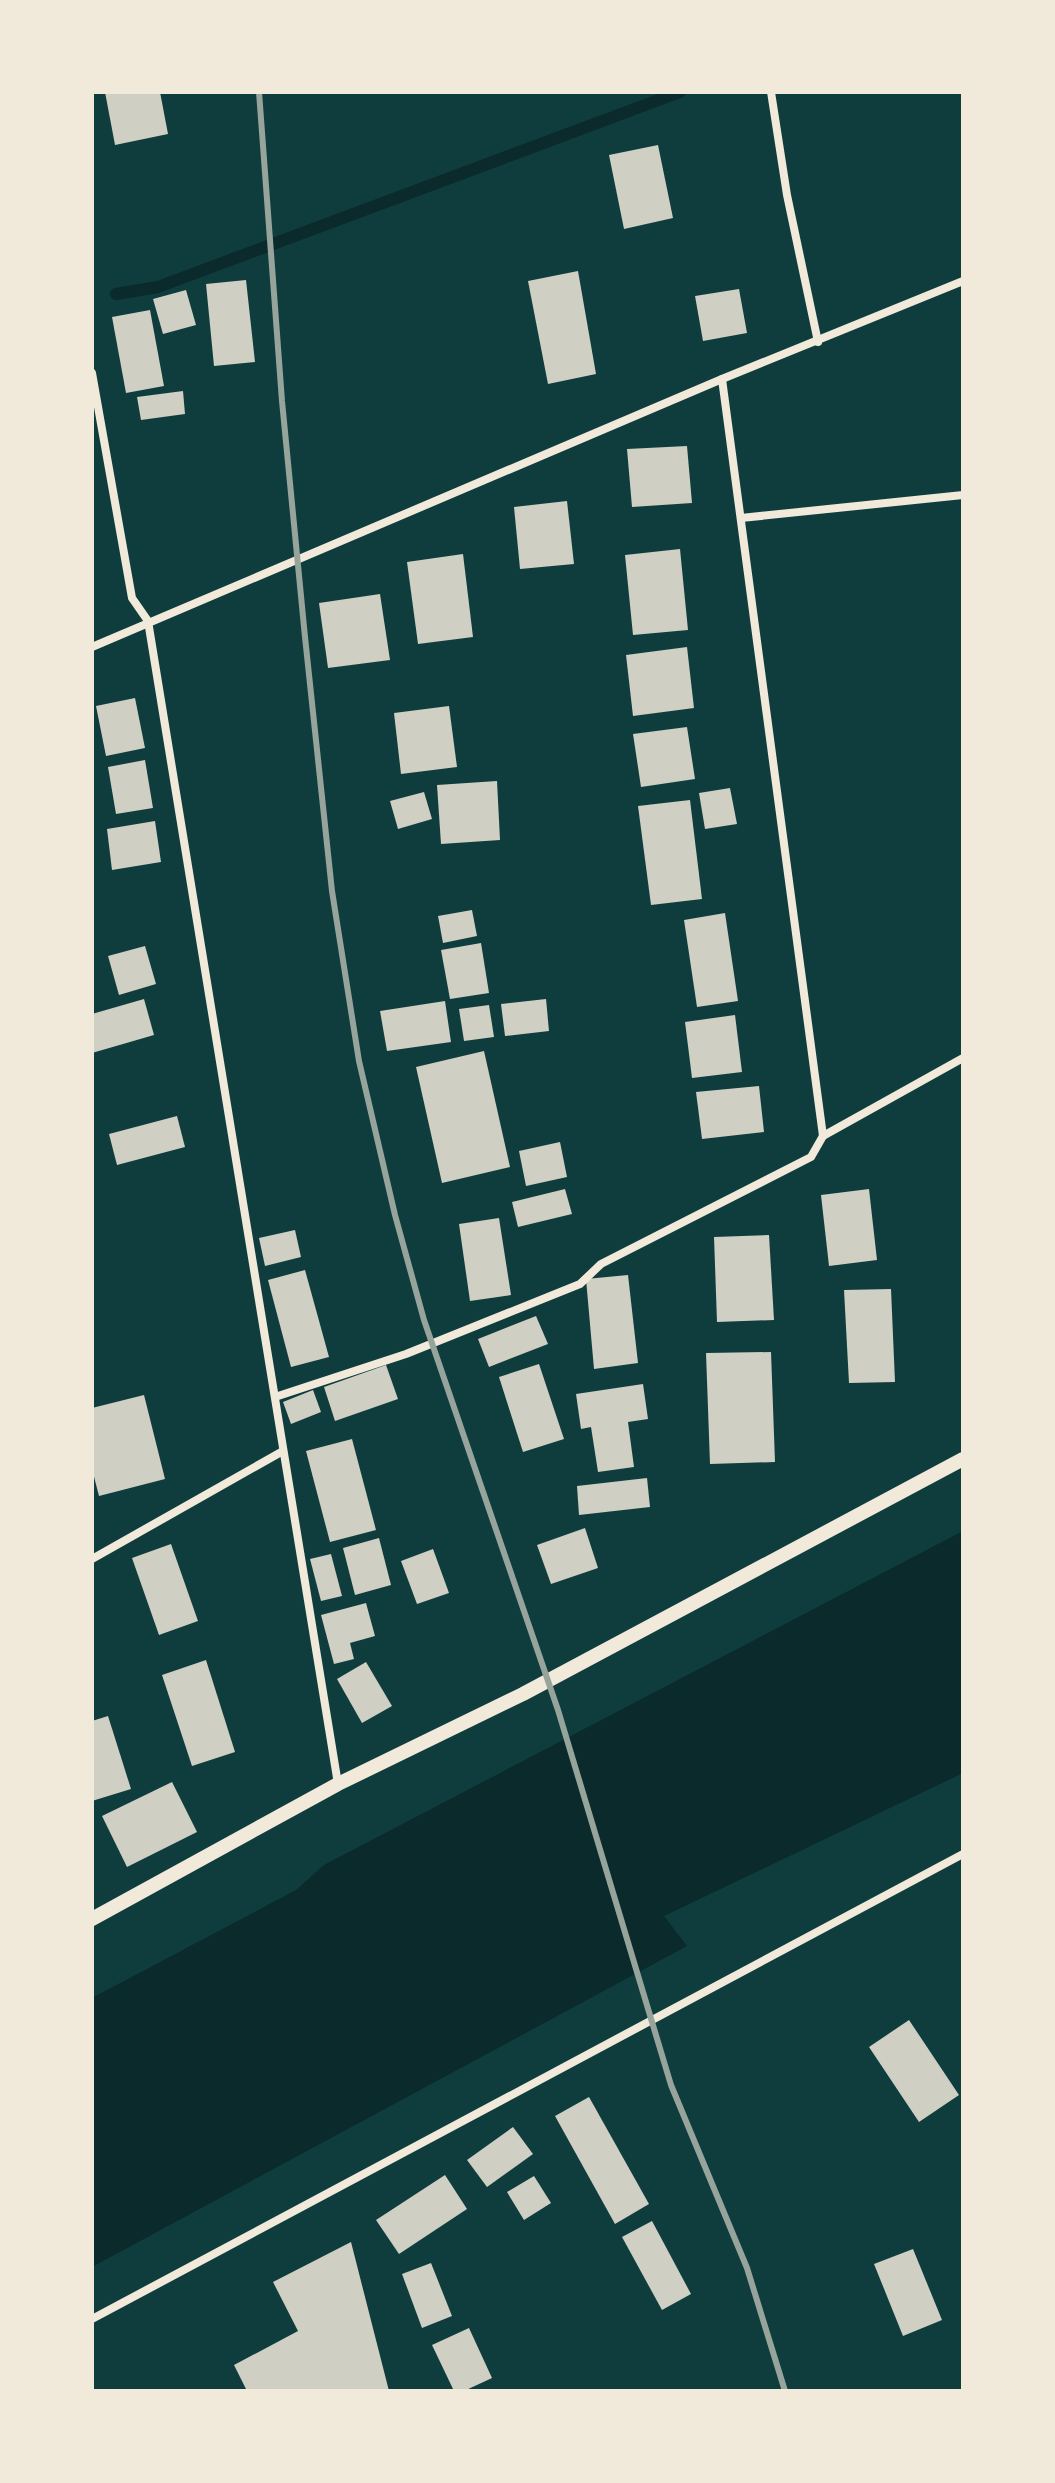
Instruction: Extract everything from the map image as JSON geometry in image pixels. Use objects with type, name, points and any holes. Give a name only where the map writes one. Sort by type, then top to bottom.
[{"type":"street","points":[[771,92],[787,195],[818,342]]},
{"type":"street","points":[[92,647],[722,379],[963,281]]},
{"type":"street","points":[[92,373],[132,598],[148,621],[338,1784]]},
{"type":"street","points":[[722,379],[823,1136]]},
{"type":"street","points":[[741,518],[963,495]]},
{"type":"street","points":[[275,1397],[406,1354],[580,1284],[601,1264],[811,1157],[823,1136],[963,1058]]},
{"type":"street","points":[[92,1559],[283,1451]]},
{"type":"street","points":[[92,1919],[338,1784],[523,1694],[963,1459]]},
{"type":"street","points":[[92,2319],[963,1854]]},
{"type":"water","points":[[963,1531],[963,1773],[664,1916],[687,1946],[92,2267],[92,1998],[296,1890],[324,1865]]},
{"type":"building","points":[[105,92],[160,92],[168,134],[115,145]]},
{"type":"building","points":[[658,145],[673,218],[624,229],[609,155]]},
{"type":"building","points":[[578,271],[596,374],[548,384],[528,281]]},
{"type":"building","points":[[246,280],[255,362],[214,366],[206,284]]},
{"type":"building","points":[[739,289],[747,333],[703,341],[695,296]]},
{"type":"building","points":[[186,290],[196,325],[163,334],[153,299]]},
{"type":"building","points":[[150,310],[164,386],[126,393],[112,317]]},
{"type":"building","points":[[183,391],[185,414],[141,420],[137,397]]},
{"type":"building","points":[[687,446],[692,503],[632,507],[627,449]]},
{"type":"building","points":[[567,501],[574,564],[520,569],[514,507]]},
{"type":"building","points":[[680,549],[688,630],[633,635],[625,555]]},
{"type":"building","points":[[463,554],[473,637],[418,644],[407,562]]},
{"type":"building","points":[[380,594],[390,660],[328,668],[319,603]]},
{"type":"building","points":[[687,647],[694,708],[633,716],[626,655]]},
{"type":"building","points":[[135,698],[145,748],[106,756],[96,706]]},
{"type":"building","points":[[449,706],[457,767],[401,774],[394,713]]},
{"type":"building","points":[[687,727],[695,779],[641,787],[633,734]]},
{"type":"building","points":[[145,760],[153,808],[116,814],[108,767]]},
{"type":"building","points":[[497,781],[500,840],[441,844],[437,785]]},
{"type":"building","points":[[730,788],[737,824],[705,829],[699,793]]},
{"type":"building","points":[[424,792],[432,819],[398,829],[390,801]]},
{"type":"building","points":[[690,800],[702,899],[651,905],[638,806]]},
{"type":"building","points":[[155,821],[161,862],[112,870],[107,829]]},
{"type":"building","points":[[472,910],[477,936],[443,943],[438,916]]},
{"type":"building","points":[[725,913],[738,1001],[697,1007],[684,920]]},
{"type":"building","points":[[481,943],[489,993],[450,999],[441,950]]},
{"type":"building","points":[[145,946],[156,984],[119,995],[108,956]]},
{"type":"building","points":[[144,999],[154,1035],[92,1053],[92,1014]]},
{"type":"building","points":[[546,999],[549,1031],[505,1036],[501,1004]]},
{"type":"building","points":[[445,1001],[451,1042],[387,1051],[380,1011]]},
{"type":"building","points":[[489,1005],[494,1037],[464,1041],[459,1009]]},
{"type":"building","points":[[735,1015],[742,1072],[692,1078],[685,1022]]},
{"type":"building","points":[[484,1051],[510,1167],[442,1183],[416,1067]]},
{"type":"building","points":[[759,1086],[764,1132],[702,1139],[696,1092]]},
{"type":"building","points":[[177,1116],[185,1147],[117,1165],[109,1134]]},
{"type":"building","points":[[560,1142],[567,1177],[526,1186],[519,1151]]},
{"type":"building","points":[[565,1189],[572,1214],[518,1227],[512,1202]]},
{"type":"building","points":[[869,1189],[877,1260],[829,1266],[821,1195]]},
{"type":"building","points":[[499,1218],[511,1295],[470,1301],[459,1224]]},
{"type":"building","points":[[295,1230],[301,1257],[265,1266],[259,1238]]},
{"type":"building","points":[[769,1235],[774,1320],[717,1322],[714,1237]]},
{"type":"building","points":[[305,1270],[329,1357],[291,1367],[268,1280]]},
{"type":"building","points":[[628,1275],[638,1363],[594,1369],[586,1279]]},
{"type":"building","points":[[891,1289],[895,1382],[849,1383],[844,1290]]},
{"type":"building","points":[[536,1316],[548,1344],[489,1367],[478,1339]]},
{"type":"building","points":[[771,1352],[775,1462],[710,1464],[706,1353]]},
{"type":"building","points":[[539,1364],[564,1439],[523,1452],[499,1377]]},
{"type":"building","points":[[386,1365],[398,1399],[335,1421],[324,1387]]},
{"type":"building","points":[[643,1384],[648,1419],[628,1422],[634,1467],[598,1472],[591,1427],[581,1429],[576,1394]]},
{"type":"building","points":[[313,1390],[321,1412],[291,1424],[283,1402]]},
{"type":"building","points":[[144,1395],[165,1479],[99,1496],[92,1469],[92,1408]]},
{"type":"building","points":[[352,1439],[376,1530],[330,1542],[306,1451]]},
{"type":"building","points":[[647,1478],[650,1507],[579,1515],[577,1486]]},
{"type":"building","points":[[585,1528],[598,1568],[551,1584],[537,1545]]},
{"type":"building","points":[[379,1538],[391,1585],[355,1595],[343,1548]]},
{"type":"building","points":[[171,1544],[198,1621],[159,1635],[132,1558]]},
{"type":"building","points":[[433,1549],[449,1593],[417,1604],[401,1561]]},
{"type":"building","points":[[331,1554],[342,1596],[321,1601],[310,1559]]},
{"type":"building","points":[[366,1603],[375,1636],[350,1643],[354,1659],[334,1664],[321,1615]]},
{"type":"building","points":[[206,1660],[235,1752],[192,1766],[162,1675]]},
{"type":"building","points":[[366,1662],[392,1706],[362,1723],[337,1679]]},
{"type":"building","points":[[108,1716],[131,1789],[92,1801],[92,1721]]},
{"type":"building","points":[[172,1782],[197,1832],[127,1867],[102,1816]]},
{"type":"building","points":[[909,2020],[959,2095],[919,2122],[869,2047]]},
{"type":"building","points":[[589,2097],[649,2204],[615,2224],[555,2116]]},
{"type":"building","points":[[513,2127],[533,2154],[487,2187],[467,2160]]},
{"type":"building","points":[[445,2175],[467,2209],[399,2254],[376,2220]]},
{"type":"building","points":[[534,2176],[551,2203],[524,2220],[507,2192]]},
{"type":"building","points":[[652,2221],[691,2294],[662,2310],[622,2237]]},
{"type":"building","points":[[351,2242],[389,2391],[247,2391],[234,2365],[298,2331],[273,2282]]},
{"type":"building","points":[[913,2249],[942,2320],[903,2336],[874,2264]]},
{"type":"building","points":[[431,2263],[452,2316],[422,2328],[402,2274]]},
{"type":"building","points":[[469,2328],[492,2378],[464,2391],[454,2391],[432,2345]]},
{"type":"waterway","points":[[116,294],[158,287],[680,92]]},
{"type":"railway","points":[[259,92],[282,401],[305,637],[332,891],[359,1061],[395,1215],[424,1320],[558,1710],[671,2085],[747,2268],[785,2391]]}]
